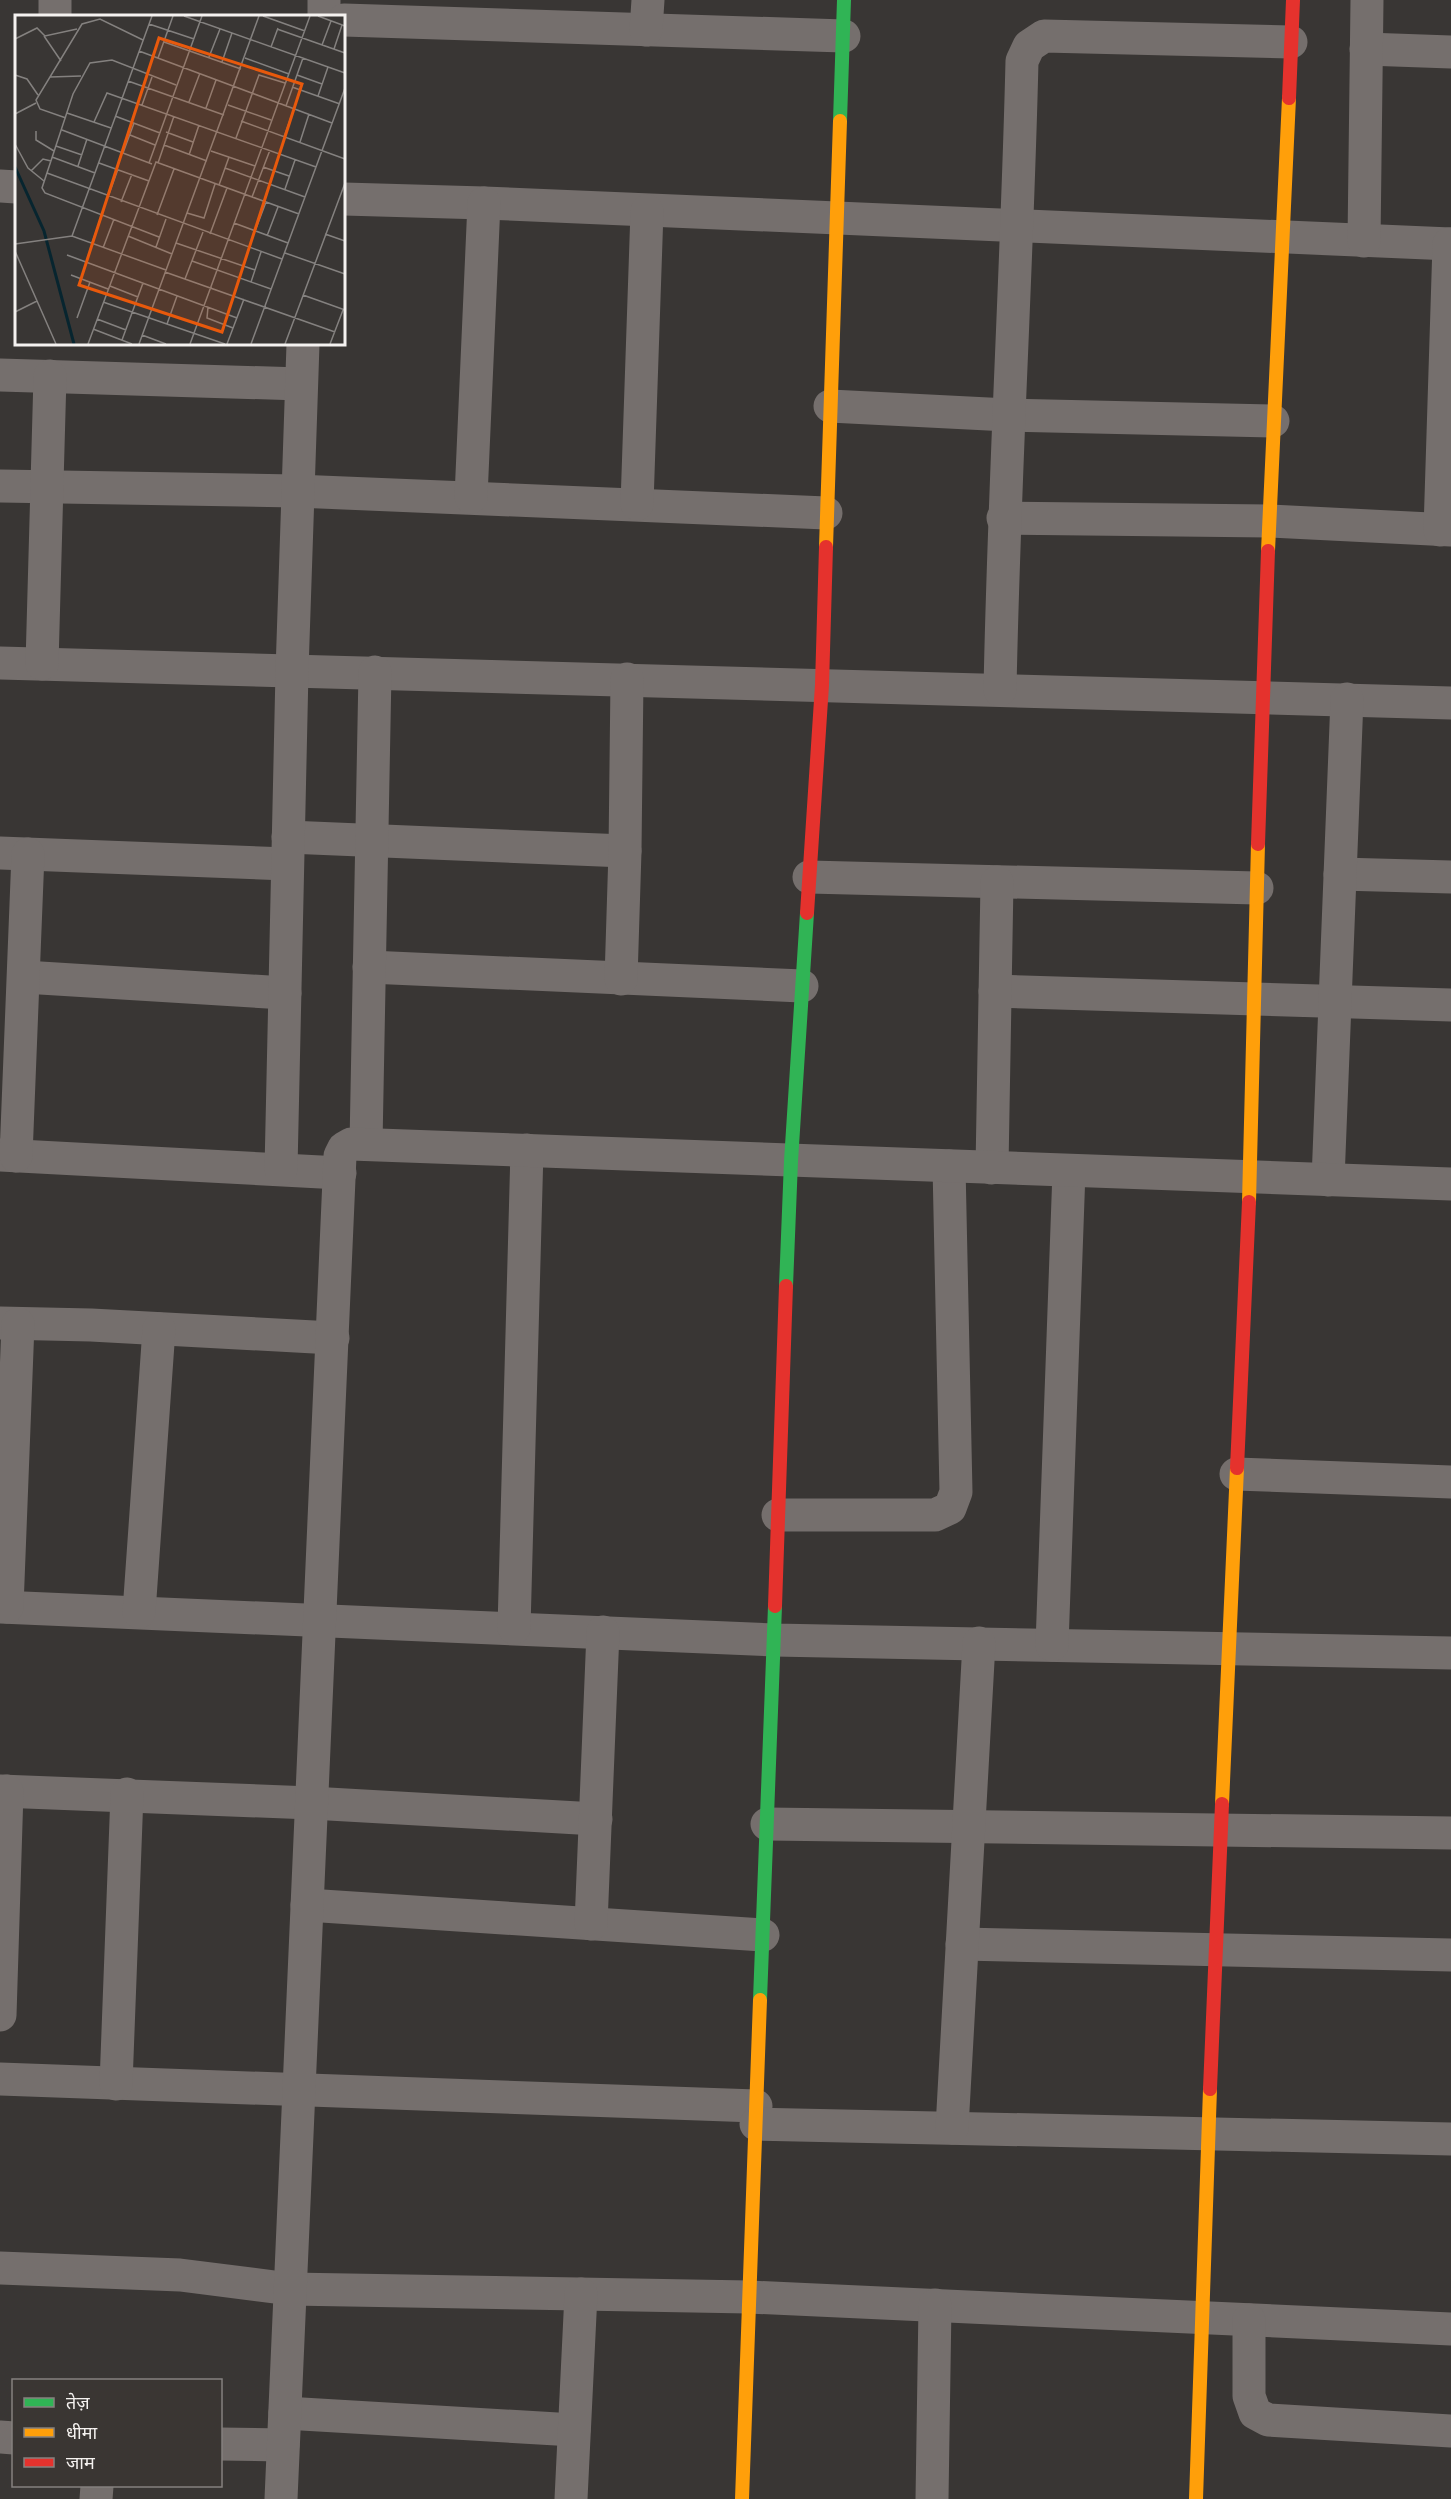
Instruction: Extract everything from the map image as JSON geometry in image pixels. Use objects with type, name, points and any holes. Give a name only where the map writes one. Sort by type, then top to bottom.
[{"type":"street","points":[[742,2499],[791,1161],[822,685],[844,0]]},
{"type":"street","points":[[1196,2499],[1208,2134],[1250,1177],[1262,697],[1293,0]]},
{"type":"street","points":[[1364,241],[1367,0]]},
{"type":"street","points":[[345,20],[518,13],[647,15],[844,36]]},
{"type":"street","points":[[1000,690],[1003,519],[1018,225],[1022,61],[1029,46],[1044,36],[1291,42]]},
{"type":"street","points":[[1365,50],[1451,52]]},
{"type":"street","points":[[0,186],[15,187]]},
{"type":"street","points":[[345,200],[484,203],[1450,244],[1445,530],[1270,521],[1003,519]]},
{"type":"street","points":[[471,497],[484,203]]},
{"type":"street","points":[[637,504],[647,211]]},
{"type":"street","points":[[281,1170],[296,491],[303,345]]},
{"type":"street","points":[[0,375],[301,384]]},
{"type":"street","points":[[42,664],[50,376]]},
{"type":"street","points":[[830,406],[1008,415],[1273,421]]},
{"type":"street","points":[[0,486],[296,491],[826,513]]},
{"type":"street","points":[[0,663],[1451,703]]},
{"type":"street","points":[[366,1144],[375,672]]},
{"type":"street","points":[[621,979],[627,679]]},
{"type":"street","points":[[1328,1180],[1347,699]]},
{"type":"street","points":[[340,1173],[8,1155],[24,977],[14,853],[288,850],[372,839],[625,851]]},
{"type":"street","points":[[1340,874],[1451,877]]},
{"type":"street","points":[[809,878],[1257,888]]},
{"type":"street","points":[[992,1168],[997,882]]},
{"type":"street","points":[[369,967],[802,986]]},
{"type":"street","points":[[24,977],[285,993]]},
{"type":"street","points":[[995,991],[1451,1005]]},
{"type":"street","points":[[281,2499],[340,1156],[344,1148],[351,1144],[366,1144],[1451,1184]]},
{"type":"street","points":[[514,1628],[527,1150]]},
{"type":"street","points":[[778,1515],[935,1515],[950,1508],[956,1492],[949,1166]]},
{"type":"street","points":[[1052,1645],[1069,1171]]},
{"type":"street","points":[[333,1338],[9,1323],[4,1607],[774,1640],[1451,1653]]},
{"type":"street","points":[[140,1612],[159,1329]]},
{"type":"street","points":[[1236,1474],[1451,1482]]},
{"type":"street","points":[[591,1924],[603,1632]]},
{"type":"street","points":[[952,2128],[979,1643]]},
{"type":"street","points":[[0,2015],[3,1791],[127,1794],[596,1819]]},
{"type":"street","points":[[116,2084],[127,1794]]},
{"type":"street","points":[[767,1824],[1451,1833]]},
{"type":"street","points":[[307,1905],[763,1935]]},
{"type":"street","points":[[962,1944],[1451,1955]]},
{"type":"street","points":[[0,2079],[299,2091],[756,2115],[952,2128],[1451,2139]]},
{"type":"street","points":[[0,2268],[180,2275],[290,2289],[750,2297],[1451,2329]]},
{"type":"street","points":[[571,2499],[581,2294]]},
{"type":"street","points":[[932,2499],[935,2305]]},
{"type":"street","points":[[1249,2320],[1249,2396],[1255,2413],[1268,2420],[1451,2431]]},
{"type":"street","points":[[285,2413],[574,2430]]},
{"type":"street","points":[[222,2444],[283,2445]]},
{"type":"traffic: fast","points":[[840,121],[844,0]]},
{"type":"traffic: fast","points":[[786,1286],[791,1161],[807,913]]},
{"type":"traffic: fast","points":[[760,2000],[775,1606]]},
{"type":"traffic: slow","points":[[1268,551],[1289,98]]},
{"type":"traffic: slow","points":[[826,547],[840,121]]},
{"type":"traffic: slow","points":[[1249,1202],[1258,844]]},
{"type":"traffic: slow","points":[[1222,1804],[1237,1468]]},
{"type":"traffic: slow","points":[[742,2499],[760,2000]]},
{"type":"traffic: slow","points":[[1196,2499],[1210,2089]]},
{"type":"traffic: jam","points":[[1289,98],[1293,0]]},
{"type":"traffic: jam","points":[[807,913],[822,685],[826,547]]},
{"type":"traffic: jam","points":[[1258,844],[1268,551]]},
{"type":"traffic: jam","points":[[1237,1468],[1249,1202]]},
{"type":"traffic: jam","points":[[775,1606],[786,1286]]},
{"type":"traffic: jam","points":[[1210,2089],[1222,1804]]}]
